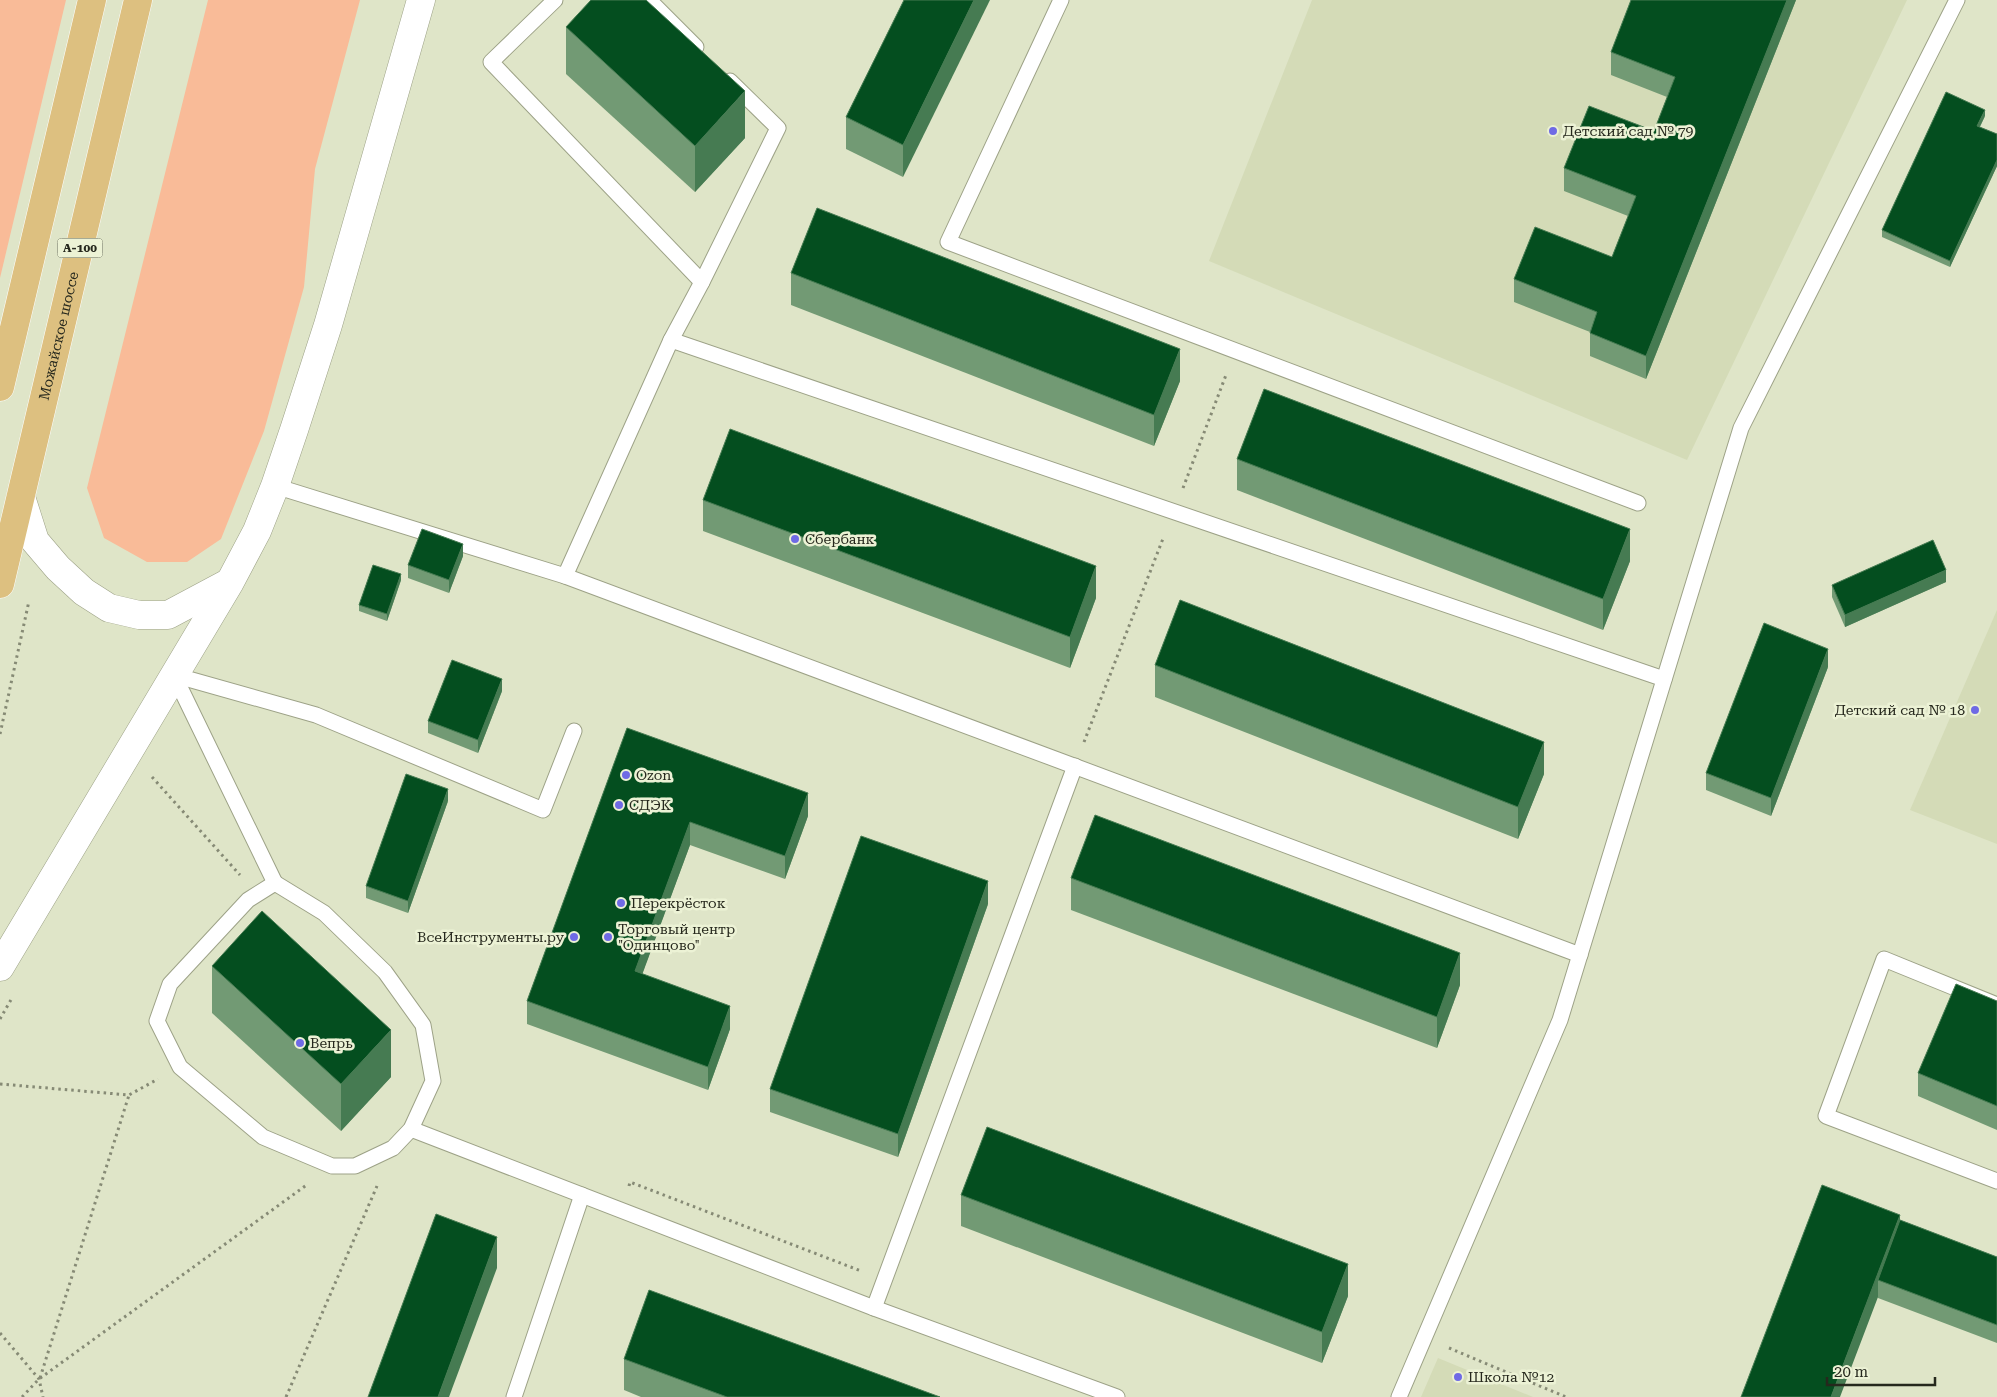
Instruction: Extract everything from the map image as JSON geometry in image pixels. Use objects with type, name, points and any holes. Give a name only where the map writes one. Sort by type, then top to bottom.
[{"type":"main road","points":[[0,387],[92,0]]},
{"type":"main road","name":"Можайское шоссе","points":[[0,584],[138,0]]},
{"type":"street","points":[[0,967],[230,582],[257,531],[275,486],[328,325],[421,0]]},
{"type":"street","points":[[21,497],[36,541],[58,568],[84,592],[110,608],[139,616],[168,616],[230,582]]},
{"type":"lane","points":[[555,0],[491,62],[702,282]]},
{"type":"lane","points":[[565,576],[671,340],[702,282],[778,128],[648,0]]},
{"type":"lane","points":[[1061,0],[948,242],[1638,503]]},
{"type":"lane","points":[[1399,1397],[1560,1020],[1741,428],[1957,0]]},
{"type":"lane","points":[[671,340],[1664,679]]},
{"type":"lane","points":[[275,486],[565,576],[1580,955]]},
{"type":"lane","points":[[174,675],[316,715],[543,810],[574,732]]},
{"type":"lane","points":[[174,675],[275,884],[324,913],[385,972],[423,1025],[433,1081],[411,1129],[393,1148],[355,1166],[332,1166],[263,1137],[180,1067],[157,1021],[170,984],[248,900],[275,884]]},
{"type":"lane","points":[[874,1308],[1075,766]]},
{"type":"lane","points":[[1997,1005],[1884,959],[1826,1116],[1997,1181]]},
{"type":"lane","points":[[411,1129],[874,1308],[1117,1397]]},
{"type":"lane","points":[[514,1397],[582,1195]]},
{"type":"path","points":[[1075,766],[1235,351]]},
{"type":"path","points":[[147,772],[241,876],[248,900]]},
{"type":"path","points":[[0,1019],[15,994]]},
{"type":"path","points":[[0,1084],[129,1095],[180,1067]]},
{"type":"path","points":[[43,1397],[40,1378],[129,1095]]},
{"type":"path","points":[[286,1397],[393,1148]]},
{"type":"path","points":[[22,1397],[40,1378],[332,1166]]},
{"type":"path","points":[[0,1333],[40,1378]]},
{"type":"path","points":[[1424,1338],[1566,1397]]},
{"type":"shaded area","points":[[0,0],[66,0],[0,278]]},
{"type":"shaded area","points":[[208,0],[360,0],[315,169],[304,287],[264,431],[221,539],[187,562],[147,562],[104,538],[87,488]]},
{"type":"shaded area","name":"Детский сад № 79","points":[[1312,0],[1907,0],[1687,460],[1209,261]]},
{"type":"shaded area","name":"Детский сад № 18","points":[[1997,610],[1997,844],[1910,810]]},
{"type":"shaded area","name":"Школа №12","points":[[1438,1358],[1533,1397],[1421,1397]]},
{"type":"building","points":[[591,0],[646,0],[745,91],[695,146],[566,27]]},
{"type":"building","points":[[904,0],[974,0],[903,145],[846,117]]},
{"type":"building","points":[[1631,0],[1787,0],[1646,356],[1590,333],[1597,312],[1514,279],[1535,227],[1612,257],[1636,196],[1564,168],[1589,106],[1654,131],[1675,77],[1611,52]]},
{"type":"building","points":[[1946,92],[1985,110],[1977,126],[1997,134],[1997,160],[1950,261],[1882,230]]},
{"type":"building","points":[[817,208],[1180,349],[1154,415],[791,273]]},
{"type":"building","points":[[1264,389],[1630,529],[1603,599],[1237,459]]},
{"type":"building","points":[[730,429],[1096,566],[1070,637],[703,500]]},
{"type":"building","points":[[422,529],[463,544],[449,580],[408,565]]},
{"type":"building","points":[[1933,540],[1946,570],[1845,615],[1832,585]]},
{"type":"building","points":[[373,565],[401,574],[387,614],[359,605]]},
{"type":"building","points":[[1180,600],[1544,742],[1518,807],[1155,665]]},
{"type":"building","points":[[1764,623],[1828,649],[1771,798],[1706,773]]},
{"type":"building","points":[[452,660],[502,679],[478,740],[428,721]]},
{"type":"building","name":"Торговый центр \"Одинцово\"","points":[[627,728],[808,793],[785,856],[690,822],[635,971],[730,1006],[708,1067],[527,1001]]},
{"type":"building","points":[[406,774],[448,789],[408,901],[366,886]]},
{"type":"building","points":[[1095,815],[1460,953],[1437,1017],[1071,878]]},
{"type":"building","points":[[861,836],[988,881],[898,1134],[770,1089]]},
{"type":"building","points":[[262,911],[391,1030],[341,1084],[212,966]]},
{"type":"building","points":[[1956,984],[1997,1001],[1997,1106],[1918,1073]]},
{"type":"building","points":[[987,1127],[1348,1264],[1322,1332],[961,1195]]},
{"type":"building","points":[[1822,1185],[1900,1215],[1831,1397],[1741,1397]]},
{"type":"building","points":[[436,1214],[497,1237],[438,1397],[368,1397]]},
{"type":"building","points":[[1900,1220],[1997,1257],[1997,1325],[1878,1280]]},
{"type":"building","points":[[649,1290],[940,1397],[727,1397],[624,1359]]},
{"type":"place","name":"Детский сад № 79","points":[[1553,131]]},
{"type":"place","name":"Сбербанк","points":[[795,539]]},
{"type":"place","name":"Детский сад № 18","points":[[1975,710]]},
{"type":"place","name":"Ozon","points":[[626,775]]},
{"type":"place","name":"СДЭК","points":[[619,805]]},
{"type":"place","name":"Перекрёсток","points":[[621,903]]},
{"type":"place","name":"ВсеИнструменты.ру","points":[[574,937]]},
{"type":"place","name":"Торговый центр \"Одинцово\"","points":[[608,937]]},
{"type":"place","name":"Вепрь","points":[[300,1043]]},
{"type":"place","name":"Школа №12","points":[[1458,1377]]}]
